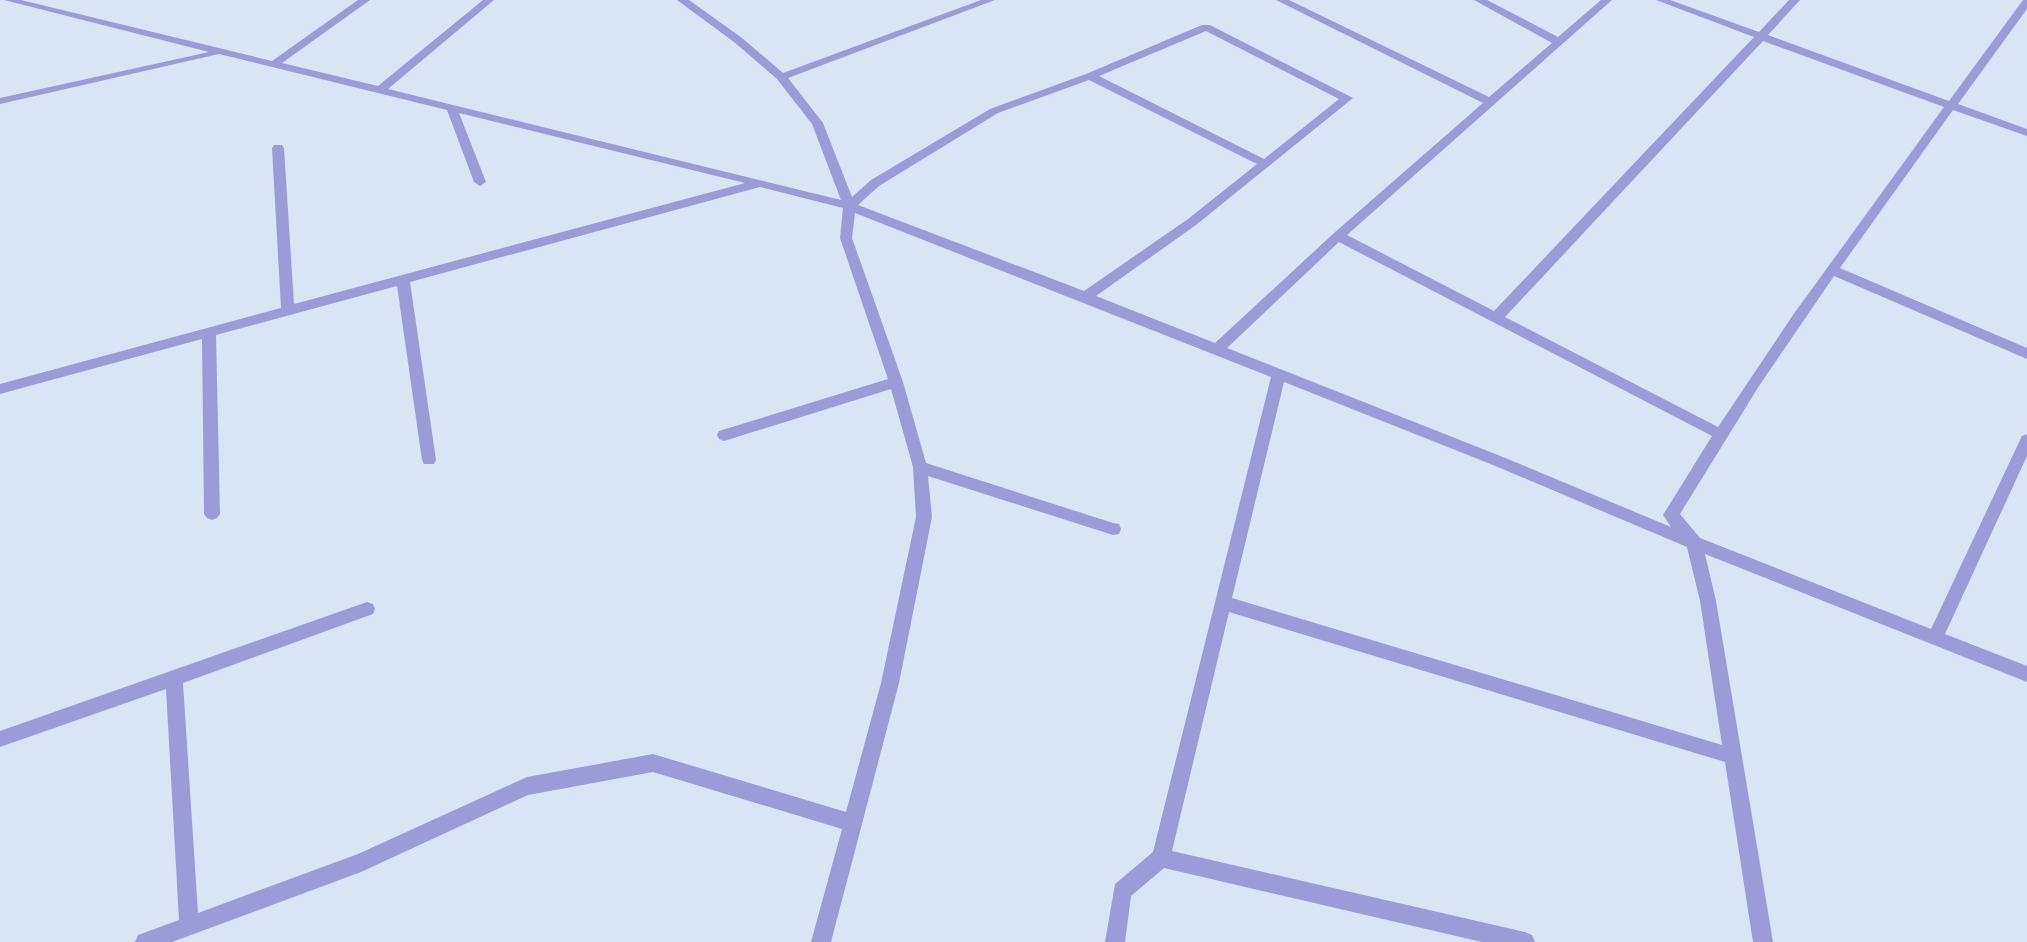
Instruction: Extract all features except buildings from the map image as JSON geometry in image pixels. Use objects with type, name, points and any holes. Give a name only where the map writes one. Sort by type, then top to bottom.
[{"type":"street","points":[[9,0],[849,206],[1218,348],[1694,543],[2027,674]]},
{"type":"street","points":[[274,64],[365,0]]},
{"type":"street","points":[[379,90],[489,0]]},
{"type":"street","points":[[682,0],[738,40],[780,77],[817,123],[849,206],[846,238],[896,382],[920,467],[924,517],[891,683],[851,823],[821,942]]},
{"type":"street","points":[[780,77],[990,0]]},
{"type":"street","points":[[1281,0],[1490,102]]},
{"type":"street","points":[[1479,0],[1559,42]]},
{"type":"street","points":[[1218,348],[1338,236],[1607,0]]},
{"type":"street","points":[[1660,0],[2027,133]]},
{"type":"street","points":[[1497,317],[1795,0]]},
{"type":"street","points":[[1763,942],[1708,601],[1694,543],[1671,515],[1720,434],[1832,270],[2027,2]]},
{"type":"street","points":[[849,206],[875,183],[994,111],[1090,76],[1206,27],[1347,98],[1192,222],[1085,297]]},
{"type":"street","points":[[0,100],[219,53]]},
{"type":"street","points":[[1090,76],[1265,164]]},
{"type":"street","points":[[452,109],[480,182]]},
{"type":"street","points":[[278,148],[288,310]]},
{"type":"street","points":[[0,389],[761,183]]},
{"type":"street","points":[[1338,236],[1720,434]]},
{"type":"street","points":[[1832,270],[2027,354]]},
{"type":"street","points":[[403,279],[429,460]]},
{"type":"street","points":[[209,332],[212,514]]},
{"type":"street","points":[[1115,942],[1122,891],[1161,858],[1279,373]]},
{"type":"street","points":[[724,435],[896,382]]},
{"type":"street","points":[[1935,637],[2027,440]]},
{"type":"street","points":[[920,467],[1113,529]]},
{"type":"street","points":[[1224,603],[1732,756]]},
{"type":"street","points":[[0,739],[367,609]]},
{"type":"street","points":[[174,678],[189,926]]},
{"type":"street","points":[[145,942],[361,862],[527,786],[653,763],[851,823]]},
{"type":"street","points":[[1161,858],[1525,942]]}]
